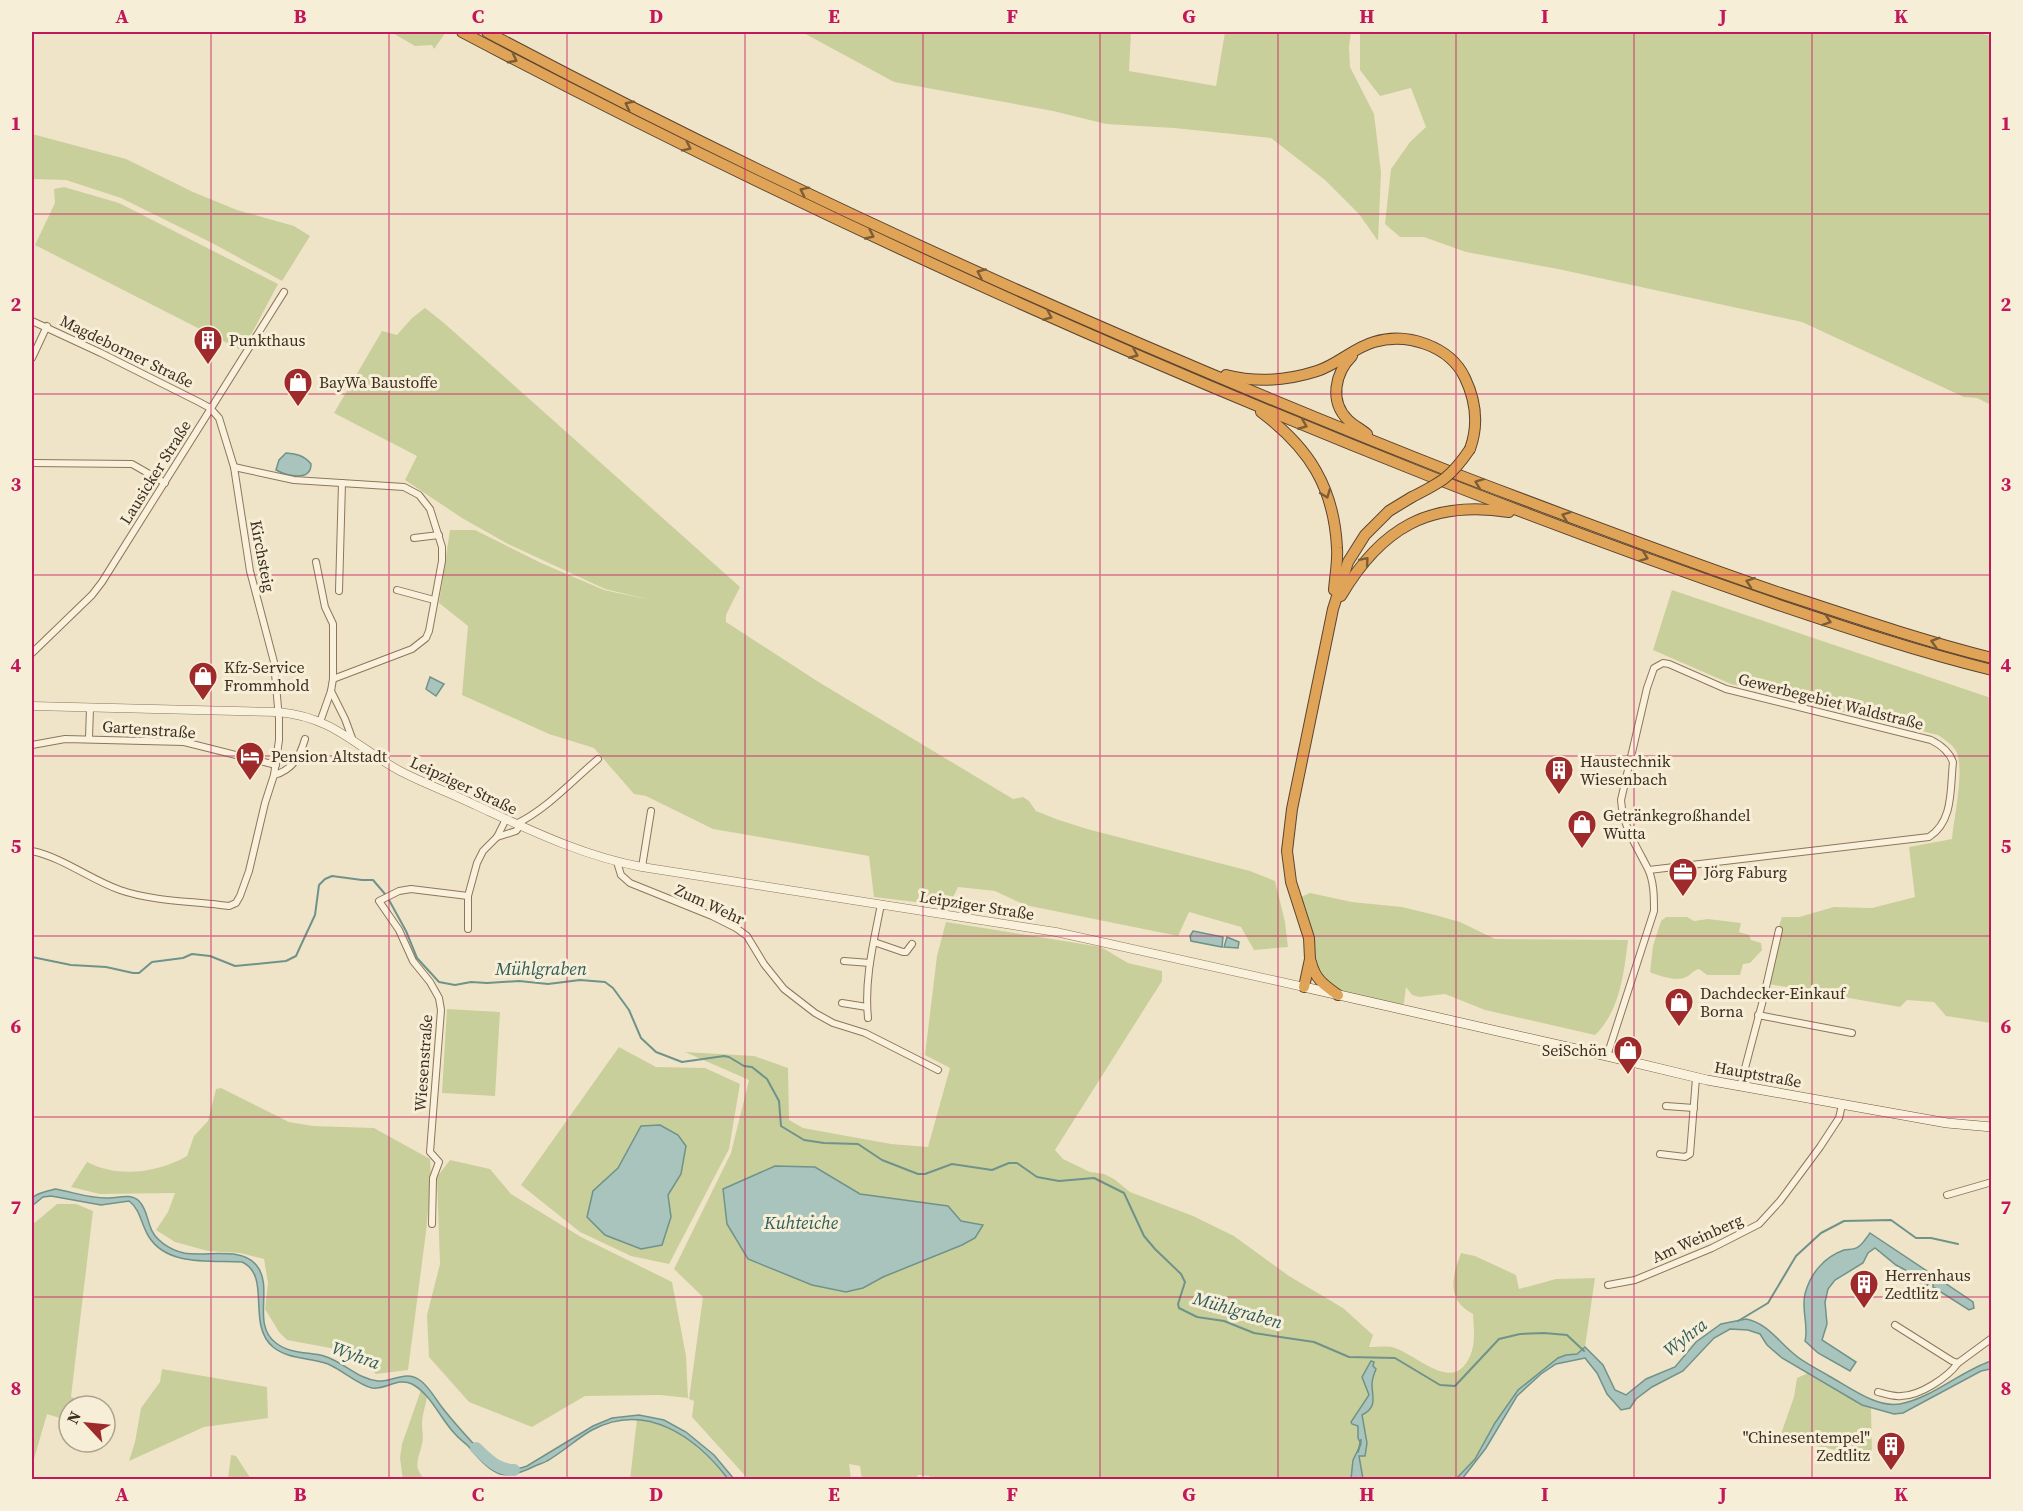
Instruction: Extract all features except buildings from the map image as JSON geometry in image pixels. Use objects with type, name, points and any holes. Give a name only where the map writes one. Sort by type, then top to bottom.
[{"type":"highway","points":[[462,32],[655,131],[829,216],[1070,326],[1249,403],[1530,515],[1672,568],[1863,633],[1992,670]]},
{"type":"highway","points":[[487,32],[812,195],[1191,366],[1382,445],[1534,504],[1734,577],[1866,622],[1992,658]]},
{"type":"highway","points":[[1191,366],[1232,376],[1275,381],[1318,371],[1374,342],[1400,338],[1423,343],[1446,355],[1462,371],[1473,393],[1476,415],[1470,449],[1448,477],[1389,511],[1365,535],[1348,562],[1333,609],[1292,809],[1287,851],[1296,904],[1309,938],[1310,959],[1314,975],[1338,995]]},
{"type":"highway","points":[[1359,348],[1340,371],[1336,384],[1337,398],[1348,420],[1382,445]]},
{"type":"highway","points":[[1249,403],[1293,438],[1317,471],[1331,506],[1337,549],[1333,609]]},
{"type":"highway","points":[[1333,609],[1353,574],[1379,544],[1396,531],[1417,520],[1440,512],[1468,508],[1530,515]]},
{"type":"highway","points":[[1304,987],[1310,959]]},
{"type":"main road","name":"Hauptstraße","points":[[1304,987],[1696,1078],[1991,1130]]},
{"type":"street","name":"Lausicker Straße","points":[[32,653],[96,590],[284,292]]},
{"type":"street","name":"Magdeborner Straße","points":[[32,321],[47,326],[210,408]]},
{"type":"street","points":[[32,358],[47,326]]},
{"type":"street","name":"Kirchsteig","points":[[32,851],[58,859],[96,880],[126,892],[152,898],[229,906],[236,903],[240,896],[274,775],[278,712],[274,662],[250,571],[234,467],[219,418],[210,408]]},
{"type":"street","points":[[32,463],[132,464],[165,483]]},
{"type":"street","points":[[234,467],[294,480],[404,487],[412,490],[430,509],[442,547],[442,561],[426,638],[412,648],[333,679]]},
{"type":"street","points":[[339,591],[342,483]]},
{"type":"street","points":[[414,538],[439,535]]},
{"type":"street","points":[[316,562],[325,607],[333,624],[333,679],[320,722]]},
{"type":"street","points":[[397,590],[434,600]]},
{"type":"street","name":"Gewerbegebiet Waldstraße","points":[[1607,1056],[1654,911],[1654,888],[1649,870],[1628,833],[1622,815],[1621,800],[1650,676],[1658,664],[1669,664],[1726,689],[1931,740],[1950,754],[1953,762],[1947,812],[1939,831],[1929,837],[1649,870]]},
{"type":"street","points":[[331,691],[352,738]]},
{"type":"street","name":"Leipziger Straße","points":[[32,706],[278,712],[300,716],[320,722],[352,738],[399,770],[506,819],[517,827],[617,862],[1056,932],[1304,987]]},
{"type":"street","name":"Gartenstraße","points":[[89,738],[90,708]]},
{"type":"street","name":"Gartenstraße","points":[[32,746],[57,739],[89,738],[184,742],[276,765]]},
{"type":"street","points":[[274,775],[282,773],[293,765],[301,753],[305,739]]},
{"type":"street","points":[[497,837],[517,827],[598,759]]},
{"type":"street","points":[[642,867],[651,811]]},
{"type":"street","points":[[468,929],[470,906],[468,896],[477,863],[483,851],[497,837],[506,819]]},
{"type":"street","name":"Zum Wehr","points":[[617,862],[621,874],[630,883],[712,916],[742,932],[752,942],[764,963],[784,989],[815,1013],[833,1023],[877,1039],[938,1070]]},
{"type":"street","name":"Wiesenstraße","points":[[432,1224],[434,1178],[439,1162],[430,1152],[441,1010],[439,998],[430,982],[413,961],[399,930],[379,901],[399,891],[411,889],[468,896]]},
{"type":"street","points":[[868,1018],[870,963],[881,904]]},
{"type":"street","points":[[1740,1087],[1779,930]]},
{"type":"street","points":[[874,942],[903,952],[906,952],[912,944]]},
{"type":"street","points":[[844,961],[870,963]]},
{"type":"street","points":[[842,1003],[867,1007]]},
{"type":"street","points":[[1758,1016],[1852,1033]]},
{"type":"street","points":[[1660,1154],[1685,1157],[1690,1154],[1696,1078]]},
{"type":"street","name":"Am Weinberg","points":[[1608,1285],[1635,1280],[1712,1248],[1759,1224],[1780,1201],[1820,1147],[1839,1118],[1842,1105]]},
{"type":"street","points":[[1666,1106],[1694,1108]]},
{"type":"street","points":[[1947,1195],[1992,1182]]},
{"type":"street","points":[[1895,1325],[1958,1363]]},
{"type":"street","points":[[1878,1392],[1901,1396],[1911,1395],[1951,1373],[1958,1363],[1992,1338]]},
{"type":"green space","points":[[391,32],[446,32],[434,49],[432,45],[415,46]]},
{"type":"green space","points":[[802,32],[1131,32],[1129,71],[1216,86],[1225,32],[1351,32],[1350,67],[1374,114],[1381,172],[1378,241],[1359,214],[1325,180],[1271,138],[1106,124],[1053,111],[894,82]]},
{"type":"green space","points":[[1360,32],[1975,32],[1991,36],[1991,405],[1977,398],[1964,397],[1802,322],[1558,269],[1466,252],[1424,237],[1400,237],[1385,224],[1391,169],[1410,142],[1426,127],[1411,88],[1380,96],[1360,70]]},
{"type":"green space","points":[[32,134],[126,159],[193,192],[237,210],[294,226],[310,236],[282,281],[121,198],[66,180],[32,179]]},
{"type":"green space","points":[[64,187],[119,203],[278,284],[252,333],[239,349],[35,245],[55,203],[54,189]]},
{"type":"green space","points":[[425,308],[740,587],[726,615],[726,622],[817,681],[1013,799],[1023,797],[1036,811],[1087,829],[1250,871],[1275,881],[1285,922],[1288,947],[1254,950],[1241,927],[1189,912],[1178,936],[1025,905],[995,891],[958,887],[949,906],[874,897],[869,856],[713,829],[646,796],[634,794],[594,748],[549,734],[462,695],[468,626],[439,603],[450,530],[475,530],[541,563],[604,590],[651,600],[605,589],[508,544],[462,518],[405,480],[417,456],[334,413],[382,331],[397,335],[412,318]]},
{"type":"green space","points":[[1672,590],[1991,698],[1991,1023],[1946,1016],[1934,1002],[1907,1000],[1900,1007],[1769,984],[1776,935],[1782,917],[1799,917],[1834,907],[1872,908],[1915,897],[1909,847],[1952,839],[1959,780],[1958,759],[1952,746],[1938,735],[1731,684],[1653,650]]},
{"type":"green space","points":[[1310,893],[1352,902],[1402,907],[1435,915],[1460,922],[1495,939],[1628,940],[1622,978],[1615,1003],[1610,1015],[1595,1035],[1485,1010],[1445,994],[1420,997],[1412,995],[1406,987],[1404,1003],[1401,1005],[1361,997],[1341,990],[1325,981],[1318,971],[1313,933],[1301,897]]},
{"type":"green space","points":[[1666,917],[1741,923],[1739,932],[1761,943],[1762,950],[1750,963],[1743,964],[1740,975],[1707,975],[1699,969],[1682,978],[1673,979],[1658,975],[1650,972],[1653,946],[1661,921]]},
{"type":"green space","points":[[946,922],[1101,947],[1128,963],[1162,971],[1162,981],[1055,1150],[1063,1159],[1090,1172],[1104,1174],[1130,1192],[1193,1216],[1234,1236],[1289,1276],[1343,1308],[1373,1335],[1369,1347],[1392,1347],[1447,1373],[1456,1372],[1463,1367],[1471,1355],[1474,1335],[1473,1314],[1458,1302],[1455,1295],[1455,1271],[1461,1253],[1475,1256],[1516,1275],[1519,1289],[1556,1279],[1595,1278],[1585,1347],[1577,1354],[1558,1358],[1518,1390],[1495,1423],[1475,1459],[1456,1479],[932,1480],[929,1476],[918,1475],[916,1479],[862,1480],[860,1466],[849,1464],[851,1479],[749,1480],[692,1417],[694,1401],[689,1399],[703,1297],[674,1269],[731,1153],[749,1080],[685,1052],[754,1056],[788,1068],[789,1120],[803,1128],[891,1144],[928,1147],[950,1068],[925,1055],[937,956]]},
{"type":"green space","points":[[447,1009],[500,1012],[495,1096],[442,1093]]},
{"type":"green space","points":[[619,1047],[656,1067],[705,1068],[740,1084],[729,1149],[669,1264],[631,1256],[580,1232],[521,1185]]},
{"type":"green space","points":[[221,1088],[289,1122],[313,1126],[374,1128],[430,1159],[431,1179],[426,1232],[408,1370],[376,1374],[356,1356],[341,1350],[287,1340],[279,1332],[265,1309],[268,1283],[264,1259],[240,1253],[208,1251],[175,1242],[156,1230],[168,1212],[175,1193],[100,1194],[71,1187],[87,1162],[124,1172],[151,1170],[187,1156],[194,1136],[208,1121],[216,1089]]},
{"type":"green space","points":[[450,1160],[490,1169],[511,1194],[581,1237],[672,1282],[686,1356],[688,1398],[660,1395],[585,1396],[532,1427],[469,1402],[429,1357],[427,1315],[440,1264],[437,1177]]},
{"type":"green space","points":[[57,1204],[76,1204],[93,1211],[71,1394],[57,1394],[57,1417],[47,1414],[32,1466],[32,1225]]},
{"type":"green space","points":[[162,1369],[267,1387],[268,1418],[204,1427],[129,1461],[141,1408],[160,1382]]},
{"type":"green space","points":[[1808,1373],[1862,1405],[1871,1407],[1872,1456],[1868,1459],[1856,1454],[1782,1439],[1782,1431],[1794,1397],[1797,1378]]},
{"type":"green space","points":[[421,1390],[427,1396],[422,1421],[423,1442],[418,1466],[425,1479],[403,1480],[400,1458],[402,1444]]},
{"type":"green space","points":[[637,1419],[670,1428],[689,1440],[728,1479],[630,1480]]},
{"type":"green space","points":[[231,1455],[236,1456],[251,1479],[228,1479]]},
{"type":"water","points":[[286,453],[306,459],[311,464],[310,470],[298,476],[276,470],[279,460]]},
{"type":"water","points":[[430,677],[444,684],[436,696],[426,689]]},
{"type":"water","points":[[1193,931],[1223,937],[1222,947],[1191,941],[1190,936]]},
{"type":"water","points":[[1227,937],[1239,942],[1238,948],[1224,947]]},
{"type":"water","points":[[660,1125],[678,1135],[686,1146],[681,1174],[668,1195],[671,1217],[662,1245],[641,1249],[605,1235],[587,1217],[593,1191],[618,1168],[641,1126]]},
{"type":"water","name":"Kuhteiche","points":[[775,1166],[815,1167],[860,1194],[948,1206],[961,1221],[983,1225],[975,1238],[962,1245],[883,1277],[863,1288],[846,1292],[812,1285],[748,1259],[727,1224],[723,1189]]},
{"type":"water","points":[[55,1189],[96,1197],[132,1197],[143,1207],[155,1236],[168,1247],[184,1253],[233,1254],[250,1260],[262,1275],[265,1326],[276,1343],[293,1351],[324,1356],[370,1380],[384,1381],[410,1376],[421,1381],[456,1424],[496,1466],[511,1469],[527,1466],[593,1426],[612,1418],[639,1415],[664,1420],[686,1432],[714,1455],[734,1479],[728,1479],[701,1450],[685,1437],[650,1422],[632,1420],[612,1422],[592,1430],[559,1454],[522,1472],[509,1475],[500,1474],[483,1463],[450,1429],[425,1394],[412,1384],[402,1382],[372,1388],[328,1364],[286,1354],[273,1347],[265,1337],[261,1326],[256,1278],[251,1269],[242,1262],[191,1260],[167,1253],[157,1247],[149,1237],[136,1209],[129,1201],[101,1205],[51,1196],[43,1197],[32,1206],[32,1198]]},
{"type":"water","points":[[1870,1233],[1933,1275],[1927,1286],[1917,1281],[1918,1277],[1896,1265],[1875,1248],[1868,1253],[1863,1263],[1835,1280],[1828,1289],[1825,1302],[1827,1324],[1822,1340],[1856,1362],[1850,1371],[1818,1353],[1805,1341],[1804,1300],[1810,1280],[1819,1267],[1837,1253],[1858,1247]]},
{"type":"water","points":[[1939,1279],[1973,1302],[1974,1308],[1969,1310],[1933,1287]]},
{"type":"water","points":[[1746,1319],[1766,1328],[1807,1363],[1863,1396],[1882,1403],[1900,1404],[1912,1401],[1991,1361],[1991,1369],[1981,1371],[1903,1413],[1894,1414],[1862,1405],[1782,1358],[1767,1345],[1760,1334],[1748,1330],[1730,1329],[1714,1338],[1683,1371],[1652,1387],[1636,1399],[1630,1408],[1621,1410],[1607,1394],[1597,1373],[1585,1358],[1556,1364],[1517,1396],[1486,1448],[1462,1479],[1456,1479],[1475,1459],[1495,1423],[1518,1390],[1558,1358],[1577,1354],[1585,1347],[1603,1365],[1615,1390],[1626,1395],[1646,1379],[1675,1367],[1696,1342],[1721,1324]]},
{"type":"water","points":[[1371,1361],[1374,1362],[1373,1366],[1376,1369],[1372,1382],[1373,1401],[1370,1409],[1362,1415],[1367,1443],[1365,1456],[1359,1456],[1363,1479],[1351,1479],[1353,1460],[1361,1444],[1358,1438],[1358,1426],[1351,1422],[1369,1395],[1362,1377]]},
{"type":"waterway","name":"Mühlgraben","points":[[32,957],[133,973],[139,973],[152,962],[183,958],[192,954],[210,956],[235,966],[286,961],[296,956],[315,915],[319,885],[325,879],[332,876],[373,880],[385,894]]},
{"type":"waterway","name":"Mühlgraben","points":[[389,900],[406,931],[417,958],[439,982],[455,985],[471,982],[519,981],[548,984],[580,980],[605,982],[613,988],[629,1010],[641,1038],[656,1052],[682,1062],[724,1056],[744,1066],[752,1067],[767,1079],[779,1101],[781,1126],[804,1140],[858,1144],[882,1160],[918,1174],[925,1174],[952,1164],[992,1170],[1009,1163],[1017,1163],[1037,1177],[1059,1181],[1094,1178],[1124,1193],[1144,1236],[1181,1274],[1185,1282],[1178,1304],[1179,1308],[1197,1317],[1224,1321],[1254,1333],[1314,1342],[1349,1357],[1395,1358],[1440,1385],[1455,1386],[1499,1339],[1520,1334],[1567,1335],[1584,1351]]},
{"type":"waterway","name":"Mühlgraben","points":[[1738,1321],[1768,1303],[1796,1256],[1821,1233],[1844,1221],[1891,1220],[1916,1238],[1931,1238],[1958,1244]]},
{"type":"waterway","name":"Mühlgraben","points":[[1358,1452],[1361,1440]]},
{"type":"waterway","name":"Wyhra","points":[[476,1448],[498,1466],[514,1470]]},
{"type":"place","name":"Punkthaus","points":[[208,366]]},
{"type":"place","name":"BayWa Baustoffe","points":[[298,408]]},
{"type":"place","name":"Kfz-Service Frommhold","points":[[203,702]]},
{"type":"place","name":"Pension Altstadt","points":[[250,782]]},
{"type":"place","name":"Haustechnik Wiesenbach","points":[[1559,796]]},
{"type":"place","name":"Getränkegroßhandel Wutta","points":[[1582,850]]},
{"type":"place","name":"Jörg Faburg","points":[[1683,898]]},
{"type":"place","name":"Dachdecker-Einkauf Borna","points":[[1679,1028]]},
{"type":"place","name":"SeiSchön","points":[[1628,1076]]},
{"type":"place","name":"Herrenhaus Zedtlitz","points":[[1864,1310]]},
{"type":"place","name":"\"Chinesentempel\" Zedtlitz","points":[[1891,1472]]}]
